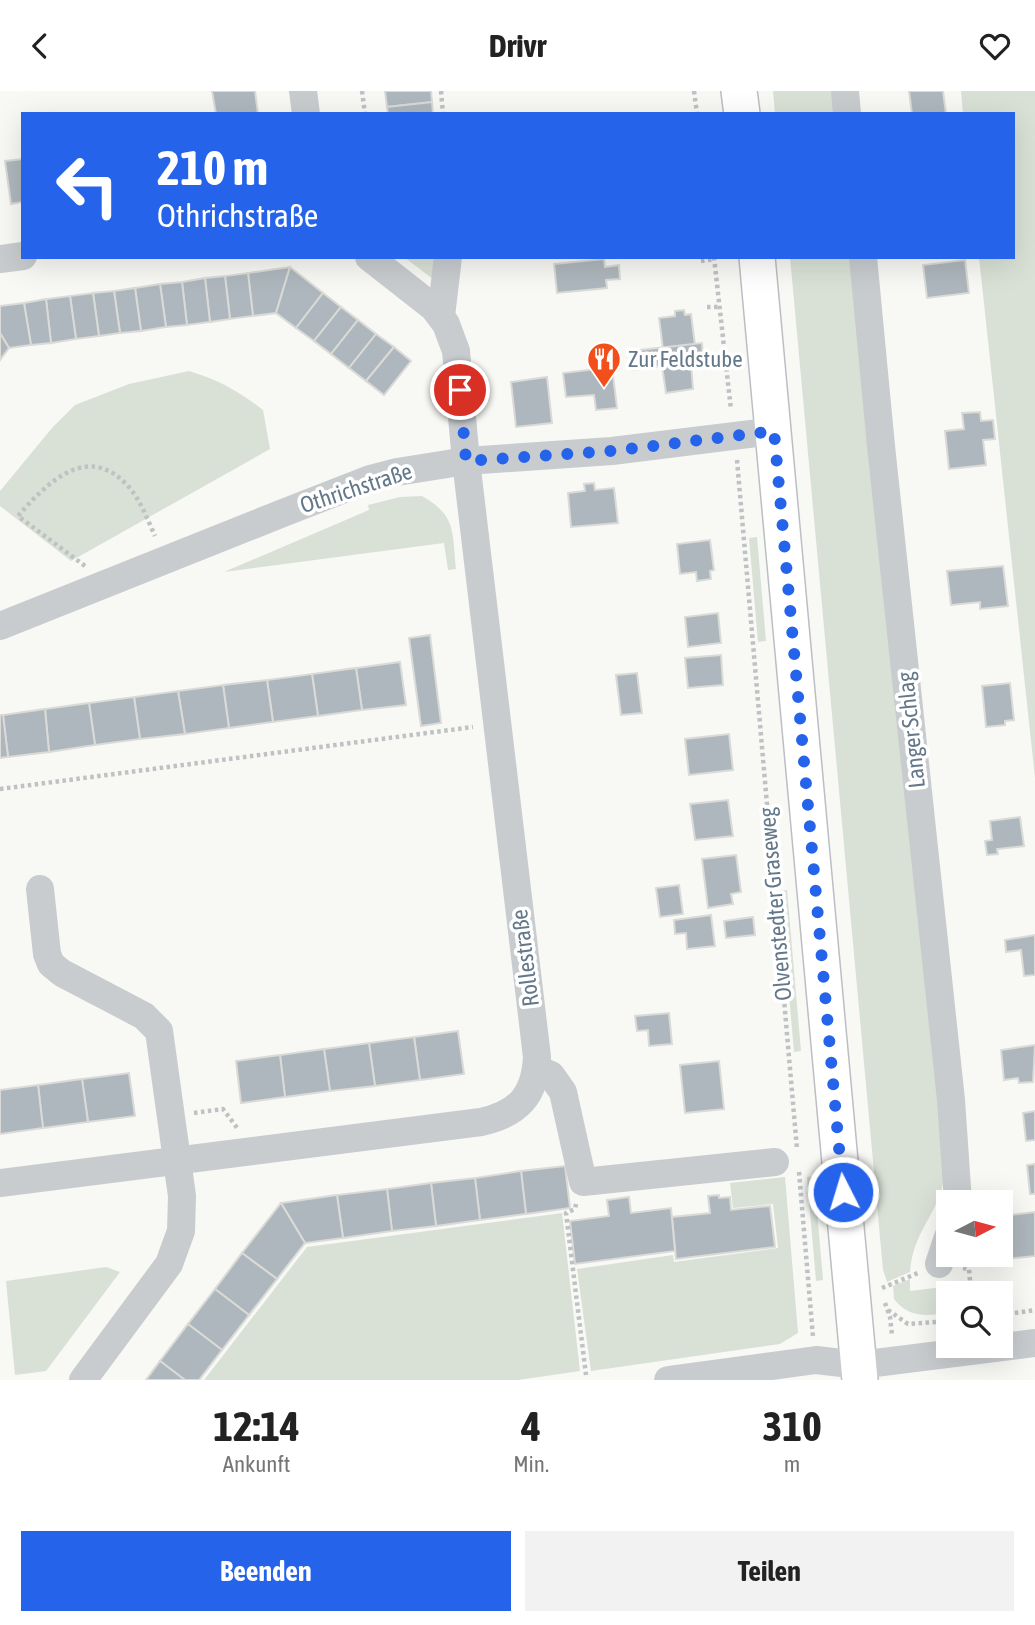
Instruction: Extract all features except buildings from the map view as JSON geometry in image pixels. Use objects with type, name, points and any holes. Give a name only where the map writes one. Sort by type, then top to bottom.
[{"type":"main road","points":[[739,91],[742,112]]},
{"type":"main road","name":"Olvenstedter Graseweg","points":[[757,259],[774,431],[851,1375]]},
{"type":"street","points":[[303,91],[306,112]]},
{"type":"street","points":[[845,91],[847,112]]},
{"type":"street","points":[[0,259],[21,256]]},
{"type":"street","points":[[372,259],[441,316]]},
{"type":"street","points":[[441,316],[448,259]]},
{"type":"street","name":"Langer Schlag","points":[[863,259],[951,1100],[957,1190]]},
{"type":"street","name":"Rollestraße","points":[[0,1183],[487,1121],[504,1115],[521,1103],[531,1087],[536,1069],[466,461],[456,351],[441,316]]},
{"type":"street","name":"Othrichstraße","points":[[0,626],[370,479],[412,468],[466,461],[612,451],[774,431]]},
{"type":"street","points":[[40,889],[47,954],[51,964],[62,973],[144,1016],[159,1031],[178,1160],[183,1219],[173,1258],[83,1380]]},
{"type":"street","points":[[536,1069],[554,1077],[563,1092],[583,1182],[775,1162]]},
{"type":"street","points":[[668,1380],[816,1360],[851,1375],[1035,1343]]},
{"type":"path","points":[[362,91],[365,112]]},
{"type":"path","points":[[441,91],[443,112]]},
{"type":"path","points":[[694,91],[697,112]]},
{"type":"path","points":[[701,261],[710,259]]},
{"type":"path","points":[[714,259],[731,405]]},
{"type":"path","points":[[706,307],[719,307]]},
{"type":"path","name":"Olvenstedter Graseweg","points":[[737,465],[814,1342]]},
{"type":"path","points":[[93,573],[18,516],[44,486],[63,474],[86,467],[97,467],[117,476],[134,493],[157,540]]},
{"type":"path","points":[[0,789],[481,726]]},
{"type":"path","points":[[172,1117],[223,1109],[255,1151]]},
{"type":"path","points":[[583,1182],[575,1209],[566,1213],[586,1375]]},
{"type":"path","points":[[882,1288],[936,1265]]},
{"type":"path","points":[[886,1308],[908,1324],[936,1322]]},
{"type":"path","points":[[1013,1313],[1035,1310]]},
{"type":"shaded area","points":[[773,91],[836,91],[838,112],[775,112]]},
{"type":"shaded area","points":[[961,91],[1035,91],[1035,778],[979,259],[1015,259],[1015,112],[963,112]]},
{"type":"shaded area","points":[[407,259],[445,259],[442,286]]},
{"type":"shaded area","points":[[790,259],[854,259],[941,1118],[944,1167],[941,1190],[936,1190],[936,1203],[914,1249],[910,1272],[887,1282],[883,1270]]},
{"type":"shaded area","points":[[189,371],[228,387],[263,410],[270,449],[71,561],[0,506],[0,491],[52,428],[75,405],[129,384]]},
{"type":"shaded area","points":[[422,496],[442,511],[451,526],[456,569],[448,570],[444,543],[224,572],[369,510],[368,505],[400,497]]},
{"type":"shaded area","points":[[757,537],[766,641],[758,642],[749,538]]},
{"type":"shaded area","points":[[787,890],[801,1051],[794,1052],[780,891]]},
{"type":"shaded area","points":[[814,1176],[823,1280],[816,1281],[807,1177]]},
{"type":"shaded area","points":[[785,1177],[798,1333],[780,1344],[591,1371],[577,1269],[673,1255],[674,1262],[778,1248],[773,1204],[733,1208],[730,1183]]},
{"type":"shaded area","points":[[562,1213],[580,1371],[518,1380],[204,1380],[307,1247]]},
{"type":"shaded area","points":[[106,1267],[120,1272],[46,1371],[15,1375],[6,1281]]},
{"type":"shaded area","points":[[910,1279],[910,1291],[936,1288],[936,1315],[906,1310],[894,1299],[893,1286]]},
{"type":"place","name":"Zur Feldstube","points":[[604,389]]},
{"type":"route","points":[[460,390],[466,461],[612,451],[774,431],[843,1192]]}]
